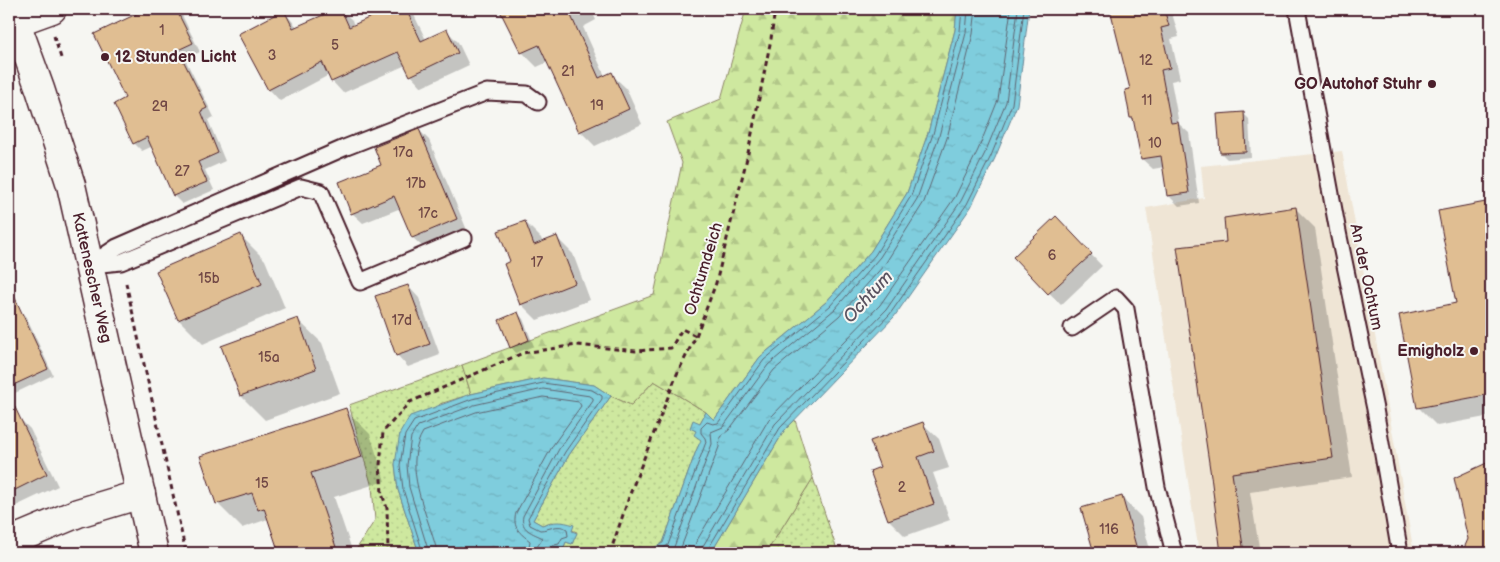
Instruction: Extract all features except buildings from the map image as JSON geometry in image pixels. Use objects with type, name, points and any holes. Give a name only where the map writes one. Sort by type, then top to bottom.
[{"type":"street","points":[[13,15],[52,9]]},
{"type":"street","name":"Kattenescher Weg","points":[[13,15],[40,89],[71,185],[154,553]]},
{"type":"street","points":[[9,542],[78,513],[141,494]]},
{"type":"lane","name":"An der Ochtum","points":[[1297,9],[1338,232],[1375,409],[1400,553]]},
{"type":"lane","points":[[90,265],[116,246],[344,148],[487,92],[527,94],[538,102]]},
{"type":"lane","points":[[90,265],[121,262],[301,187],[321,192],[360,282],[464,238]]},
{"type":"lane","points":[[1072,328],[1116,298],[1126,309],[1157,487],[1174,553]]},
{"type":"path","name":"Ochtumdeich","points":[[610,553],[630,494],[677,374],[696,336],[716,283],[747,158],[771,39],[775,9]]},
{"type":"path","points":[[385,553],[388,550],[387,508],[382,494],[380,465],[383,432],[410,402],[523,353],[577,345],[636,351],[671,348],[682,329],[696,336]]},
{"type":"shaded area","points":[[1342,151],[1414,553],[1199,553],[1146,208],[1204,198],[1201,166]]},
{"type":"green space","points":[[746,9],[957,9],[955,30],[928,133],[907,193],[871,251],[826,302],[760,357],[714,420],[706,412],[654,381],[631,405],[611,396],[594,385],[543,378],[471,394],[462,365],[654,295],[682,163],[667,122],[721,99]]},
{"type":"green space","points":[[462,365],[471,394],[440,404],[395,464],[398,490],[419,553],[354,553],[375,520],[372,487],[349,405]]},
{"type":"green space","points":[[654,381],[706,412],[700,423],[691,428],[696,431],[702,440],[696,451],[663,543],[652,549],[639,547],[636,553],[627,551],[626,553],[562,553],[566,542],[572,544],[577,532],[551,522],[542,525],[533,520],[569,455],[611,396],[631,405]]},
{"type":"green space","points":[[795,420],[813,478],[766,553],[711,553],[784,431]]},
{"type":"green space","points":[[813,478],[838,553],[766,553]]},
{"type":"water","name":"Ochtum","points":[[957,9],[1029,9],[1017,105],[995,158],[971,207],[894,317],[784,431],[711,553],[636,553],[639,547],[652,549],[663,543],[701,440],[694,435],[696,431],[690,428],[693,420],[700,423],[706,412],[714,420],[760,357],[826,302],[871,251],[907,193],[928,133],[955,30]]},
{"type":"water","points":[[543,378],[594,385],[611,396],[569,455],[533,520],[542,525],[558,522],[574,525],[572,531],[577,533],[572,544],[566,542],[563,549],[535,553],[419,553],[398,490],[395,464],[400,433],[410,416],[471,394]]},
{"type":"place","name":"12 Stunden Licht","points":[[105,57]]},
{"type":"place","name":"GO Autohof Stuhr","points":[[1432,84]]},
{"type":"place","name":"Emigholz","points":[[1474,351]]}]
